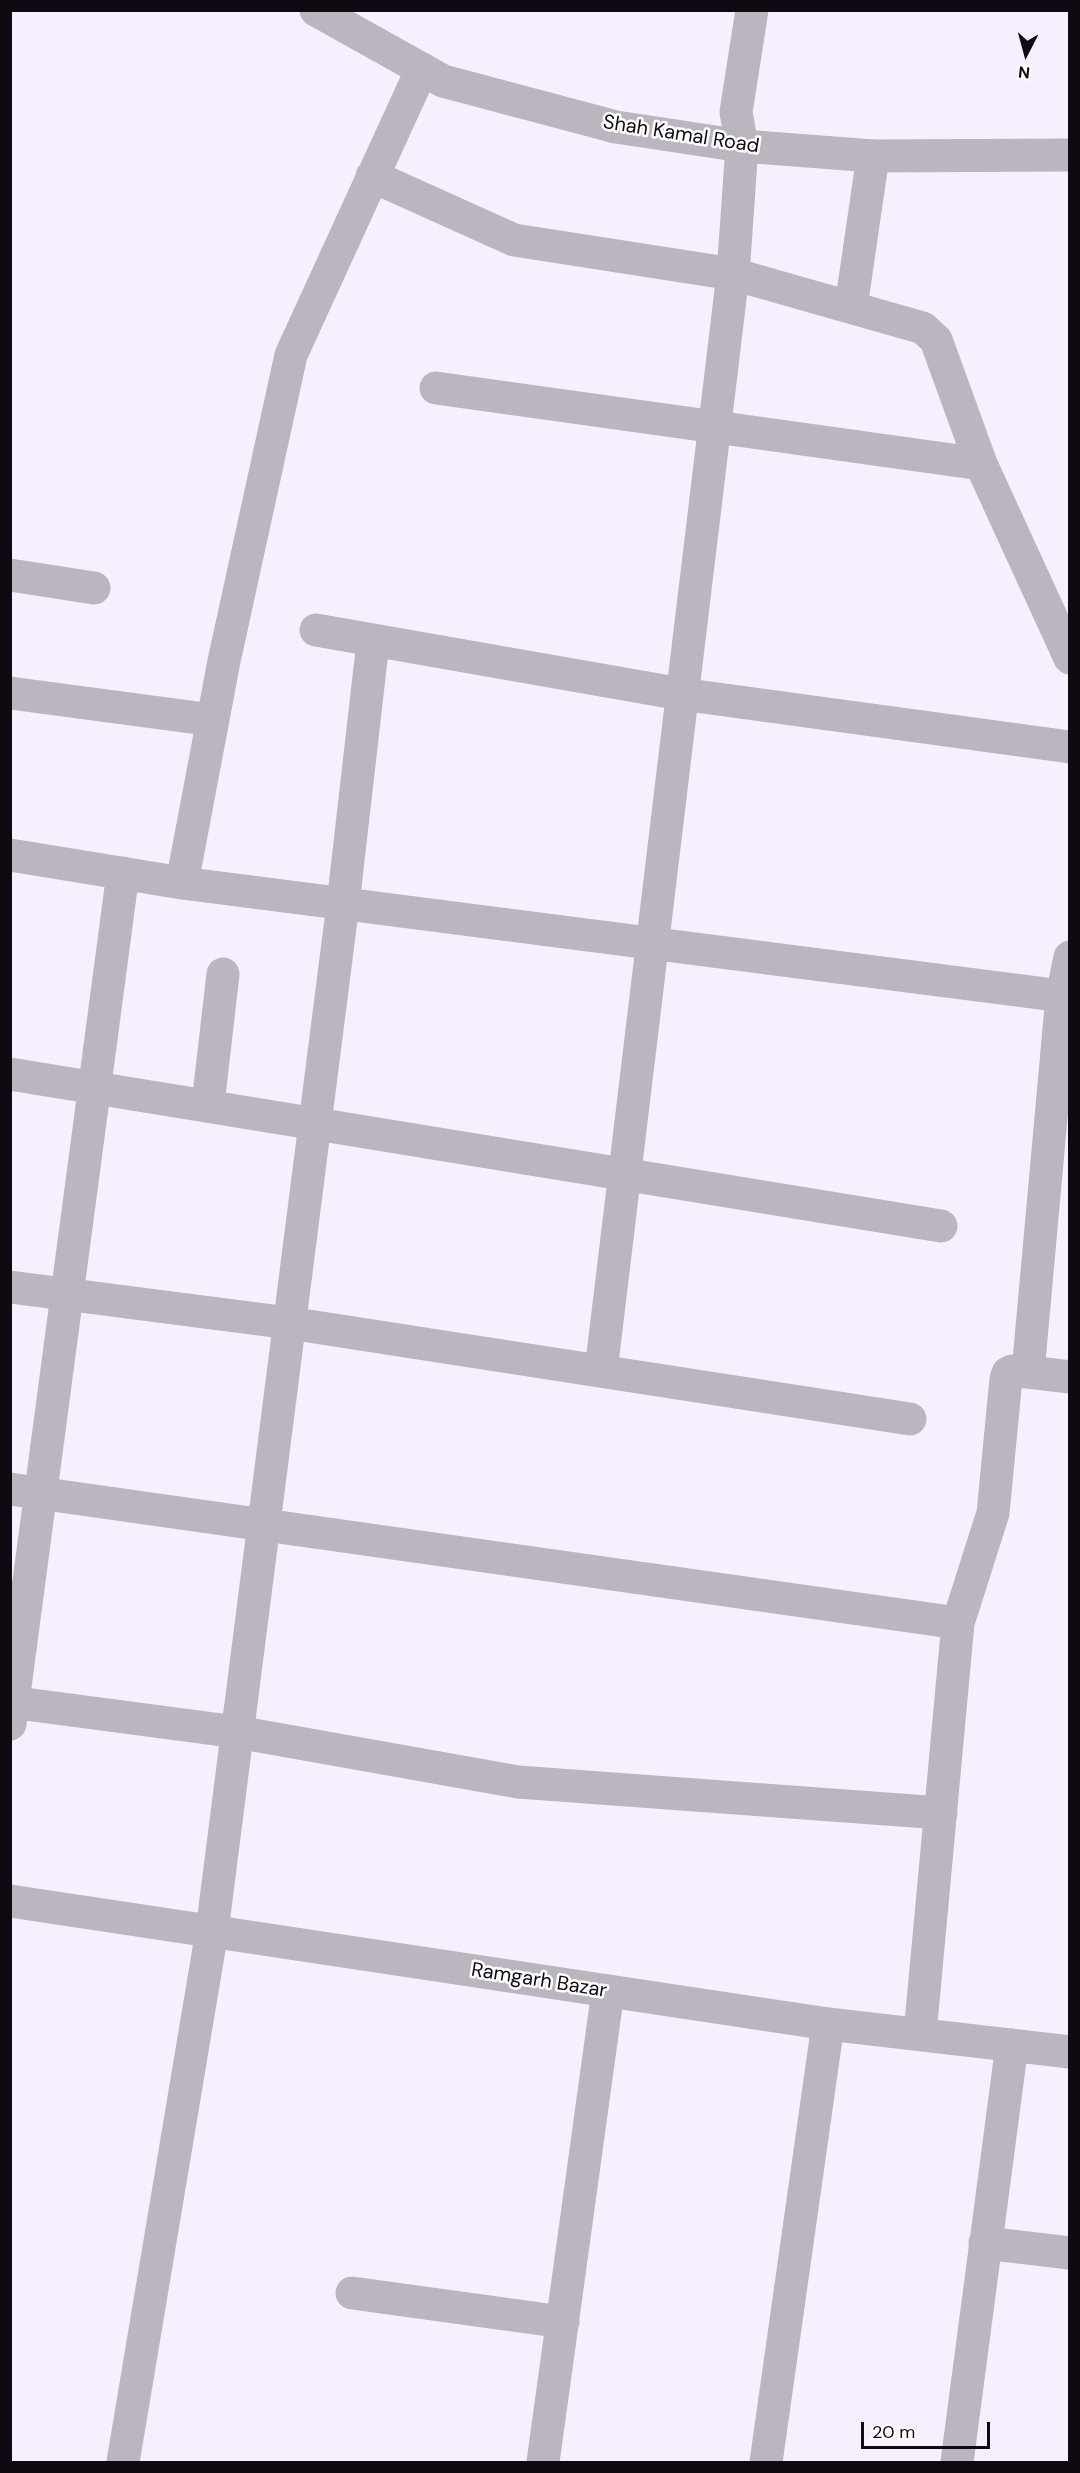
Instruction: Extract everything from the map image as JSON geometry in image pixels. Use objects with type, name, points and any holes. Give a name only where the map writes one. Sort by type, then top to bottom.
[{"type":"street","name":"Shah Kamal Road","points":[[316,10],[443,81],[616,127],[742,146],[873,156],[1070,155]]},
{"type":"street","points":[[601,1371],[733,274],[742,146],[736,112],[752,10]]},
{"type":"street","points":[[182,883],[256,509],[291,355],[422,69]]},
{"type":"street","points":[[851,307],[873,156]]},
{"type":"street","points":[[372,176],[514,240],[733,274],[923,328],[936,340],[981,464],[1070,658]]},
{"type":"street","points":[[436,388],[981,464]]},
{"type":"street","points":[[10,575],[94,588]]},
{"type":"street","points":[[316,630],[373,642],[681,694],[1070,747]]},
{"type":"street","points":[[123,2463],[212,1931],[343,904],[373,642]]},
{"type":"street","points":[[10,693],[213,720]]},
{"type":"street","points":[[10,855],[182,883],[1066,996]]},
{"type":"street","points":[[123,873],[67,1294],[26,1491],[11,1709],[237,1732],[519,1782],[941,1813]]},
{"type":"street","points":[[1028,1372],[1070,957]]},
{"type":"street","points":[[208,1104],[223,974]]},
{"type":"street","points":[[10,1074],[208,1104],[941,1226]]},
{"type":"street","points":[[10,1287],[289,1323],[910,1419]]},
{"type":"street","points":[[920,2034],[958,1623],[993,1513],[1006,1379],[1008,1373],[1012,1371],[1070,1377]]},
{"type":"street","points":[[26,1491],[958,1623]]},
{"type":"street","name":"Ramgarh Bazar","points":[[10,1901],[828,2024],[1070,2052]]},
{"type":"street","points":[[543,2463],[608,1991]]},
{"type":"street","points":[[766,2463],[828,2024]]},
{"type":"street","points":[[957,2463],[1012,2045]]},
{"type":"street","points":[[985,2243],[1070,2253]]},
{"type":"street","points":[[352,2293],[563,2322]]}]
